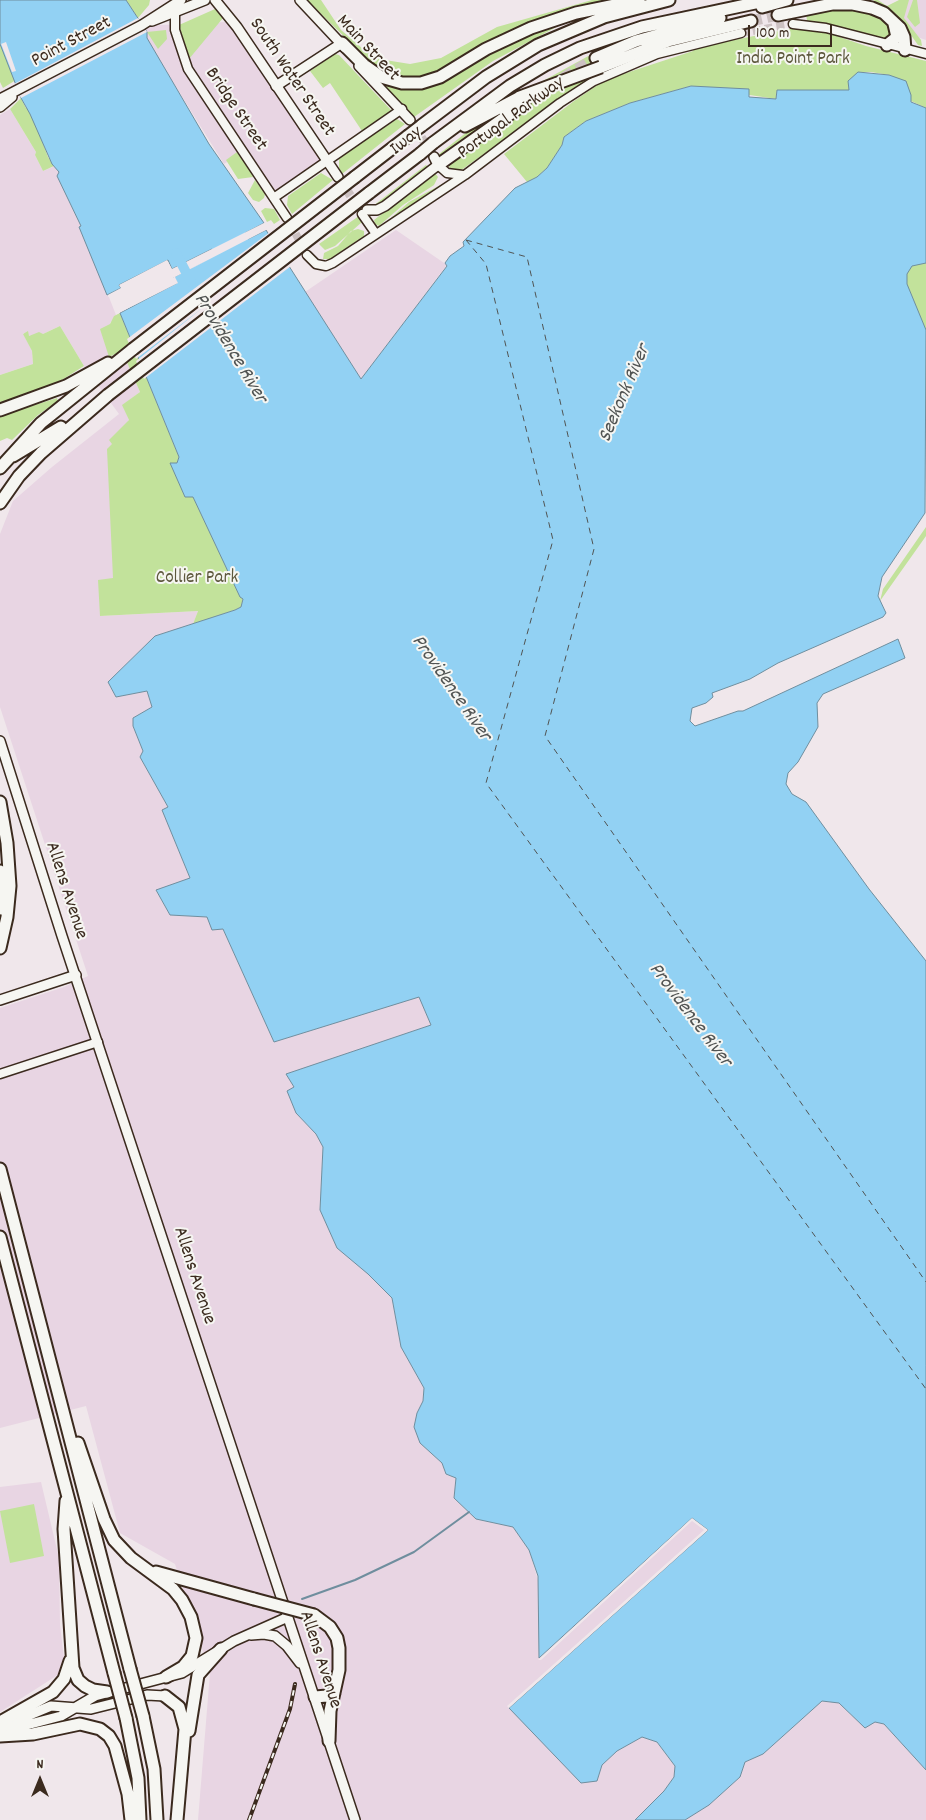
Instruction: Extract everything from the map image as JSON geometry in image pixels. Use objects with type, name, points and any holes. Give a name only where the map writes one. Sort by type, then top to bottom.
[{"type":"highway","points":[[342,43],[364,65],[381,77],[402,83],[421,83],[440,77],[486,49],[531,28],[576,13],[639,0]]},
{"type":"highway","name":"Iway","points":[[94,376],[133,349],[486,77],[534,48],[595,20],[669,0]]},
{"type":"highway","name":"Iway","points":[[108,395],[433,143],[510,86],[545,65],[580,48],[633,29],[770,0]]},
{"type":"highway","points":[[433,143],[522,101],[645,38],[787,0]]},
{"type":"highway","points":[[778,15],[825,4],[846,4],[872,8],[892,20],[902,31],[905,50]]},
{"type":"highway","points":[[887,45],[897,37],[897,31],[892,20]]},
{"type":"highway","points":[[598,62],[668,41],[751,21]]},
{"type":"highway","points":[[436,161],[522,101]]},
{"type":"highway","points":[[0,410],[94,376]]},
{"type":"highway","points":[[0,468],[18,446],[94,376]]},
{"type":"highway","points":[[0,462],[44,439],[108,395]]},
{"type":"highway","points":[[0,503],[37,457],[108,395]]},
{"type":"highway","points":[[0,802],[8,848],[10,891],[7,917],[0,948]]},
{"type":"highway","points":[[0,871],[0,938]]},
{"type":"highway","points":[[0,1169],[143,1716],[155,1774],[157,1820]]},
{"type":"highway","points":[[0,1236],[126,1718],[138,1778],[140,1820]]},
{"type":"highway","points":[[64,1409],[108,1529],[118,1545],[137,1563],[173,1589],[182,1600],[193,1622],[196,1642],[192,1656],[183,1667],[166,1677]]},
{"type":"highway","points":[[67,1494],[64,1529],[73,1668],[78,1680],[90,1689],[107,1692]]},
{"type":"highway","points":[[137,1563],[166,1576],[314,1615],[327,1624],[337,1638],[339,1664],[330,1711],[329,1741]]},
{"type":"highway","points":[[0,1722],[41,1701],[57,1689],[69,1668],[71,1647]]},
{"type":"highway","points":[[177,1820],[185,1750],[197,1677],[202,1668],[221,1649]]},
{"type":"highway","points":[[315,1697],[334,1693]]},
{"type":"highway","points":[[165,1696],[174,1701],[181,1711],[185,1724],[185,1750]]},
{"type":"highway","points":[[0,1734],[33,1734],[74,1724],[85,1724],[100,1729],[115,1746],[128,1794],[131,1820]]},
{"type":"main road","points":[[142,24],[181,0]]},
{"type":"main road","points":[[142,24],[175,14],[205,0]]},
{"type":"main road","name":"South Water Street","points":[[215,0],[237,27],[338,177]]},
{"type":"main road","name":"Main Street","points":[[300,0],[342,43],[354,60],[402,109],[410,120]]},
{"type":"main road","name":"Point Street","points":[[0,99],[142,24]]},
{"type":"main road","points":[[276,86],[342,43]]},
{"type":"main road","name":"Point Street","points":[[0,106],[17,91]]},
{"type":"main road","points":[[364,212],[377,210],[385,206],[436,161]]},
{"type":"main road","name":"Allens Avenue","points":[[0,741],[3,761],[76,975],[355,1820]]},
{"type":"main road","points":[[0,1000],[76,975]]},
{"type":"main road","points":[[0,1734],[56,1717],[90,1698],[107,1692],[187,1670],[241,1637],[288,1617]]},
{"type":"main road","points":[[241,1637],[261,1634],[276,1636],[287,1646],[306,1672]]},
{"type":"main road","points":[[0,1727],[48,1707],[91,1709],[147,1695],[165,1696]]},
{"type":"street","name":"Bridge Street","points":[[175,14],[175,30],[188,69],[275,196],[287,218]]},
{"type":"street","points":[[793,24],[826,28],[926,54]]},
{"type":"street","name":"Portugal Parkway","points":[[307,255],[312,261],[320,265],[333,263],[465,174],[560,103],[599,78],[662,52],[741,33]]},
{"type":"street","points":[[275,196],[402,109]]},
{"type":"street","points":[[436,161],[452,175],[465,174]]},
{"type":"street","points":[[364,212],[376,234]]},
{"type":"street","points":[[0,1074],[98,1042]]},
{"type":"shaded area","points":[[905,0],[926,0],[926,40],[917,37],[902,17]]},
{"type":"shaded area","points":[[226,22],[240,31],[327,160],[276,196],[243,152],[224,164],[146,39],[141,26]]},
{"type":"shaded area","points":[[10,109],[36,152],[35,155],[43,171],[55,166],[59,172],[59,179],[81,226],[116,315],[110,323],[109,356],[122,351],[140,392],[123,405],[129,420],[112,444],[165,572],[100,616],[198,611],[193,624],[155,636],[108,682],[116,697],[147,691],[152,707],[133,718],[133,726],[143,751],[140,757],[168,807],[163,810],[190,879],[156,891],[170,915],[207,917],[223,929],[274,1042],[419,996],[431,1025],[287,1074],[294,1088],[296,1113],[316,1134],[323,1147],[320,1210],[368,1274],[392,1298],[401,1347],[424,1388],[423,1401],[417,1413],[420,1443],[442,1463],[446,1474],[456,1478],[454,1498],[476,1519],[513,1527],[529,1550],[538,1580],[540,1658],[692,1518],[708,1530],[509,1708],[597,1781],[602,1765],[617,1751],[642,1737],[657,1742],[675,1766],[674,1777],[664,1791],[635,1820],[198,1820],[210,1673],[175,1564],[120,1533],[86,1406],[0,1428],[0,1008],[64,987],[88,976],[0,707],[0,534],[13,501],[52,467],[119,414],[84,366],[60,326],[43,334],[29,336],[23,333],[32,351],[33,364],[0,375],[0,115]]},
{"type":"shaded area","points":[[396,230],[447,265],[361,379],[305,292]]},
{"type":"shaded area","points":[[41,1482],[59,1558],[60,1625],[64,1671],[0,1712],[0,1487]]},
{"type":"shaded area","points":[[822,1701],[839,1702],[852,1716],[884,1724],[926,1770],[926,1820],[685,1820],[709,1805],[740,1777],[745,1762],[763,1754]]},
{"type":"green space","points":[[126,0],[150,0],[149,5],[138,18]]},
{"type":"green space","points":[[307,0],[321,0],[341,30],[363,49],[385,60],[410,64],[441,58],[497,27],[592,0],[609,0],[565,12],[440,72],[415,78],[385,73],[372,64]]},
{"type":"green space","points":[[873,0],[878,0],[887,6],[899,0],[909,0],[904,18],[921,40],[922,46],[918,45],[896,14]]},
{"type":"green space","points":[[913,0],[917,0],[920,23],[915,27],[907,17]]},
{"type":"green space","points":[[822,8],[864,9],[888,21],[892,34],[886,39],[829,24],[807,21],[806,12]]},
{"type":"green space","points":[[215,9],[223,18],[189,59],[179,25]]},
{"type":"green space","points":[[564,23],[493,61],[414,117],[375,77],[407,88],[518,37]]},
{"type":"green space","name":"India Point Park","points":[[794,28],[828,33],[866,46],[926,61],[926,108],[911,101],[889,75],[871,72],[858,72],[849,90],[777,90],[776,99],[691,86],[630,103],[586,121],[564,137],[562,145],[547,168],[537,177],[527,182],[504,154],[599,84],[620,75],[693,51],[694,48]]},
{"type":"green space","points":[[166,30],[167,39],[158,49],[147,32]]},
{"type":"green space","points":[[0,44],[16,80],[3,88],[0,82]]},
{"type":"green space","points":[[335,54],[339,55],[392,111],[362,131],[330,83],[323,88],[310,71]]},
{"type":"green space","points":[[592,54],[599,63],[560,78],[558,75],[559,78],[532,87]]},
{"type":"green space","points":[[618,65],[583,83],[460,171],[451,171],[450,163],[528,110],[524,104],[525,99],[550,90],[552,93],[565,84]]},
{"type":"green space","points":[[21,98],[26,108],[30,107],[48,157],[54,166],[43,171],[35,155],[36,152],[10,109]]},
{"type":"green space","points":[[518,102],[441,158],[439,154],[472,128]]},
{"type":"green space","points":[[397,119],[405,124],[342,174],[339,168],[339,158]]},
{"type":"green space","points":[[237,152],[253,177],[238,179],[226,160]]},
{"type":"green space","points":[[426,165],[428,167],[380,204],[373,206]]},
{"type":"green space","points":[[321,173],[333,180],[292,214],[287,205],[288,196]]},
{"type":"green space","points":[[435,173],[438,177],[434,185],[403,205],[379,226],[375,224],[374,220]]},
{"type":"green space","points":[[255,180],[265,194],[264,198],[259,202],[253,200],[248,193]]},
{"type":"green space","points":[[445,184],[384,224],[409,202]]},
{"type":"green space","points":[[265,208],[274,209],[280,220],[274,224],[271,220],[267,222],[261,211]]},
{"type":"green space","points":[[359,216],[362,222],[335,246],[325,250],[319,244]]},
{"type":"green space","points":[[358,229],[364,231],[364,236],[330,259],[323,259],[324,253],[338,246],[351,231]]},
{"type":"green space","points":[[926,252],[926,421],[893,279]]},
{"type":"green space","name":"Collier Park","points":[[120,313],[179,457],[177,463],[171,463],[185,496],[193,496],[240,596],[243,598],[241,607],[193,624],[198,611],[100,616],[98,580],[113,578],[107,449],[112,444],[109,440],[129,420],[122,405],[140,392],[122,351],[109,357],[100,329],[110,324],[114,316]]},
{"type":"green space","points":[[60,326],[84,366],[57,383],[19,398],[0,402],[0,375],[33,364],[32,351],[23,334],[28,331],[29,336],[39,332],[43,334]]},
{"type":"green space","points":[[57,398],[58,401],[38,415],[12,440],[7,438],[0,441],[0,416]]},
{"type":"green space","points":[[926,527],[926,536],[880,601],[883,589]]},
{"type":"green space","points":[[34,1504],[44,1556],[10,1563],[0,1511]]},
{"type":"water","name":"Seekonk River","points":[[0,0],[126,0],[147,32],[147,38],[209,144],[264,223],[245,233],[248,239],[266,230],[361,379],[447,266],[445,263],[450,256],[464,246],[463,242],[515,188],[537,177],[547,168],[562,145],[564,137],[586,121],[630,103],[691,86],[749,89],[749,97],[776,99],[777,90],[849,90],[848,81],[858,72],[889,75],[906,81],[911,95],[911,102],[926,108],[926,263],[912,266],[907,274],[907,284],[926,330],[925,513],[882,577],[878,596],[886,613],[883,617],[778,663],[750,679],[712,693],[713,697],[706,703],[692,708],[690,721],[695,726],[743,711],[898,639],[905,658],[823,694],[817,703],[818,727],[798,762],[788,773],[786,784],[792,794],[806,802],[869,889],[926,961],[926,1770],[884,1724],[875,1722],[865,1728],[839,1703],[822,1701],[763,1754],[745,1762],[740,1777],[709,1805],[685,1820],[635,1820],[664,1791],[674,1777],[675,1766],[657,1742],[642,1737],[617,1751],[602,1765],[597,1781],[581,1783],[509,1708],[708,1530],[692,1518],[539,1658],[538,1576],[529,1550],[513,1527],[476,1519],[454,1498],[456,1478],[446,1474],[442,1463],[420,1443],[414,1427],[417,1413],[423,1401],[424,1388],[401,1347],[392,1298],[368,1274],[337,1248],[320,1210],[323,1147],[316,1134],[296,1113],[287,1091],[294,1087],[286,1074],[431,1025],[419,997],[274,1042],[223,929],[212,930],[207,917],[170,915],[156,890],[190,878],[162,810],[168,807],[140,757],[143,751],[133,726],[133,718],[152,707],[147,691],[116,697],[108,682],[155,636],[235,610],[241,607],[243,599],[240,597],[193,497],[185,497],[170,463],[177,463],[179,457],[120,313],[177,283],[174,277],[215,255],[212,249],[172,269],[168,260],[119,285],[121,288],[107,295],[79,227],[81,226],[57,176],[59,172],[52,164],[21,98],[0,44]]},
{"type":"pier","points":[[138,18],[147,32],[21,98],[14,84]]},
{"type":"pier","points":[[6,42],[16,71],[12,72],[1,44]]},
{"type":"pier","points":[[266,222],[265,226],[248,234],[249,236],[265,227],[268,229],[175,277],[178,283],[117,314],[118,311],[174,282],[173,275],[212,255],[211,253],[173,272],[166,263],[123,286],[123,290],[108,297],[108,295],[121,288],[119,285],[167,260],[172,269]]},
{"type":"pier","points":[[270,232],[291,266],[144,379],[136,361],[205,306],[136,359],[127,339]]},
{"type":"pier","points":[[692,1518],[708,1530],[509,1708],[507,1706],[704,1530],[692,1521],[541,1660],[538,1660]]},
{"type":"waterway","name":"Providence River","points":[[176,253],[191,282]]},
{"type":"waterway","points":[[302,1599],[355,1580],[414,1552],[469,1512]]},
{"type":"ferry route","points":[[466,240],[486,264],[553,540],[486,783],[926,1389]]},
{"type":"ferry route","points":[[466,240],[527,257],[594,549],[545,736],[926,1282]]},
{"type":"tunnel","points":[[751,21],[778,15]]},
{"type":"tunnel","points":[[741,33],[793,24]]},
{"type":"tunnel","points":[[563,78],[596,58]]},
{"type":"tunnel","points":[[414,126],[434,157]]},
{"type":"tunnel","points":[[338,177],[358,207],[367,210]]},
{"type":"tunnel","points":[[290,223],[307,255]]},
{"type":"railway","points":[[249,1820],[290,1709],[295,1684]]}]
